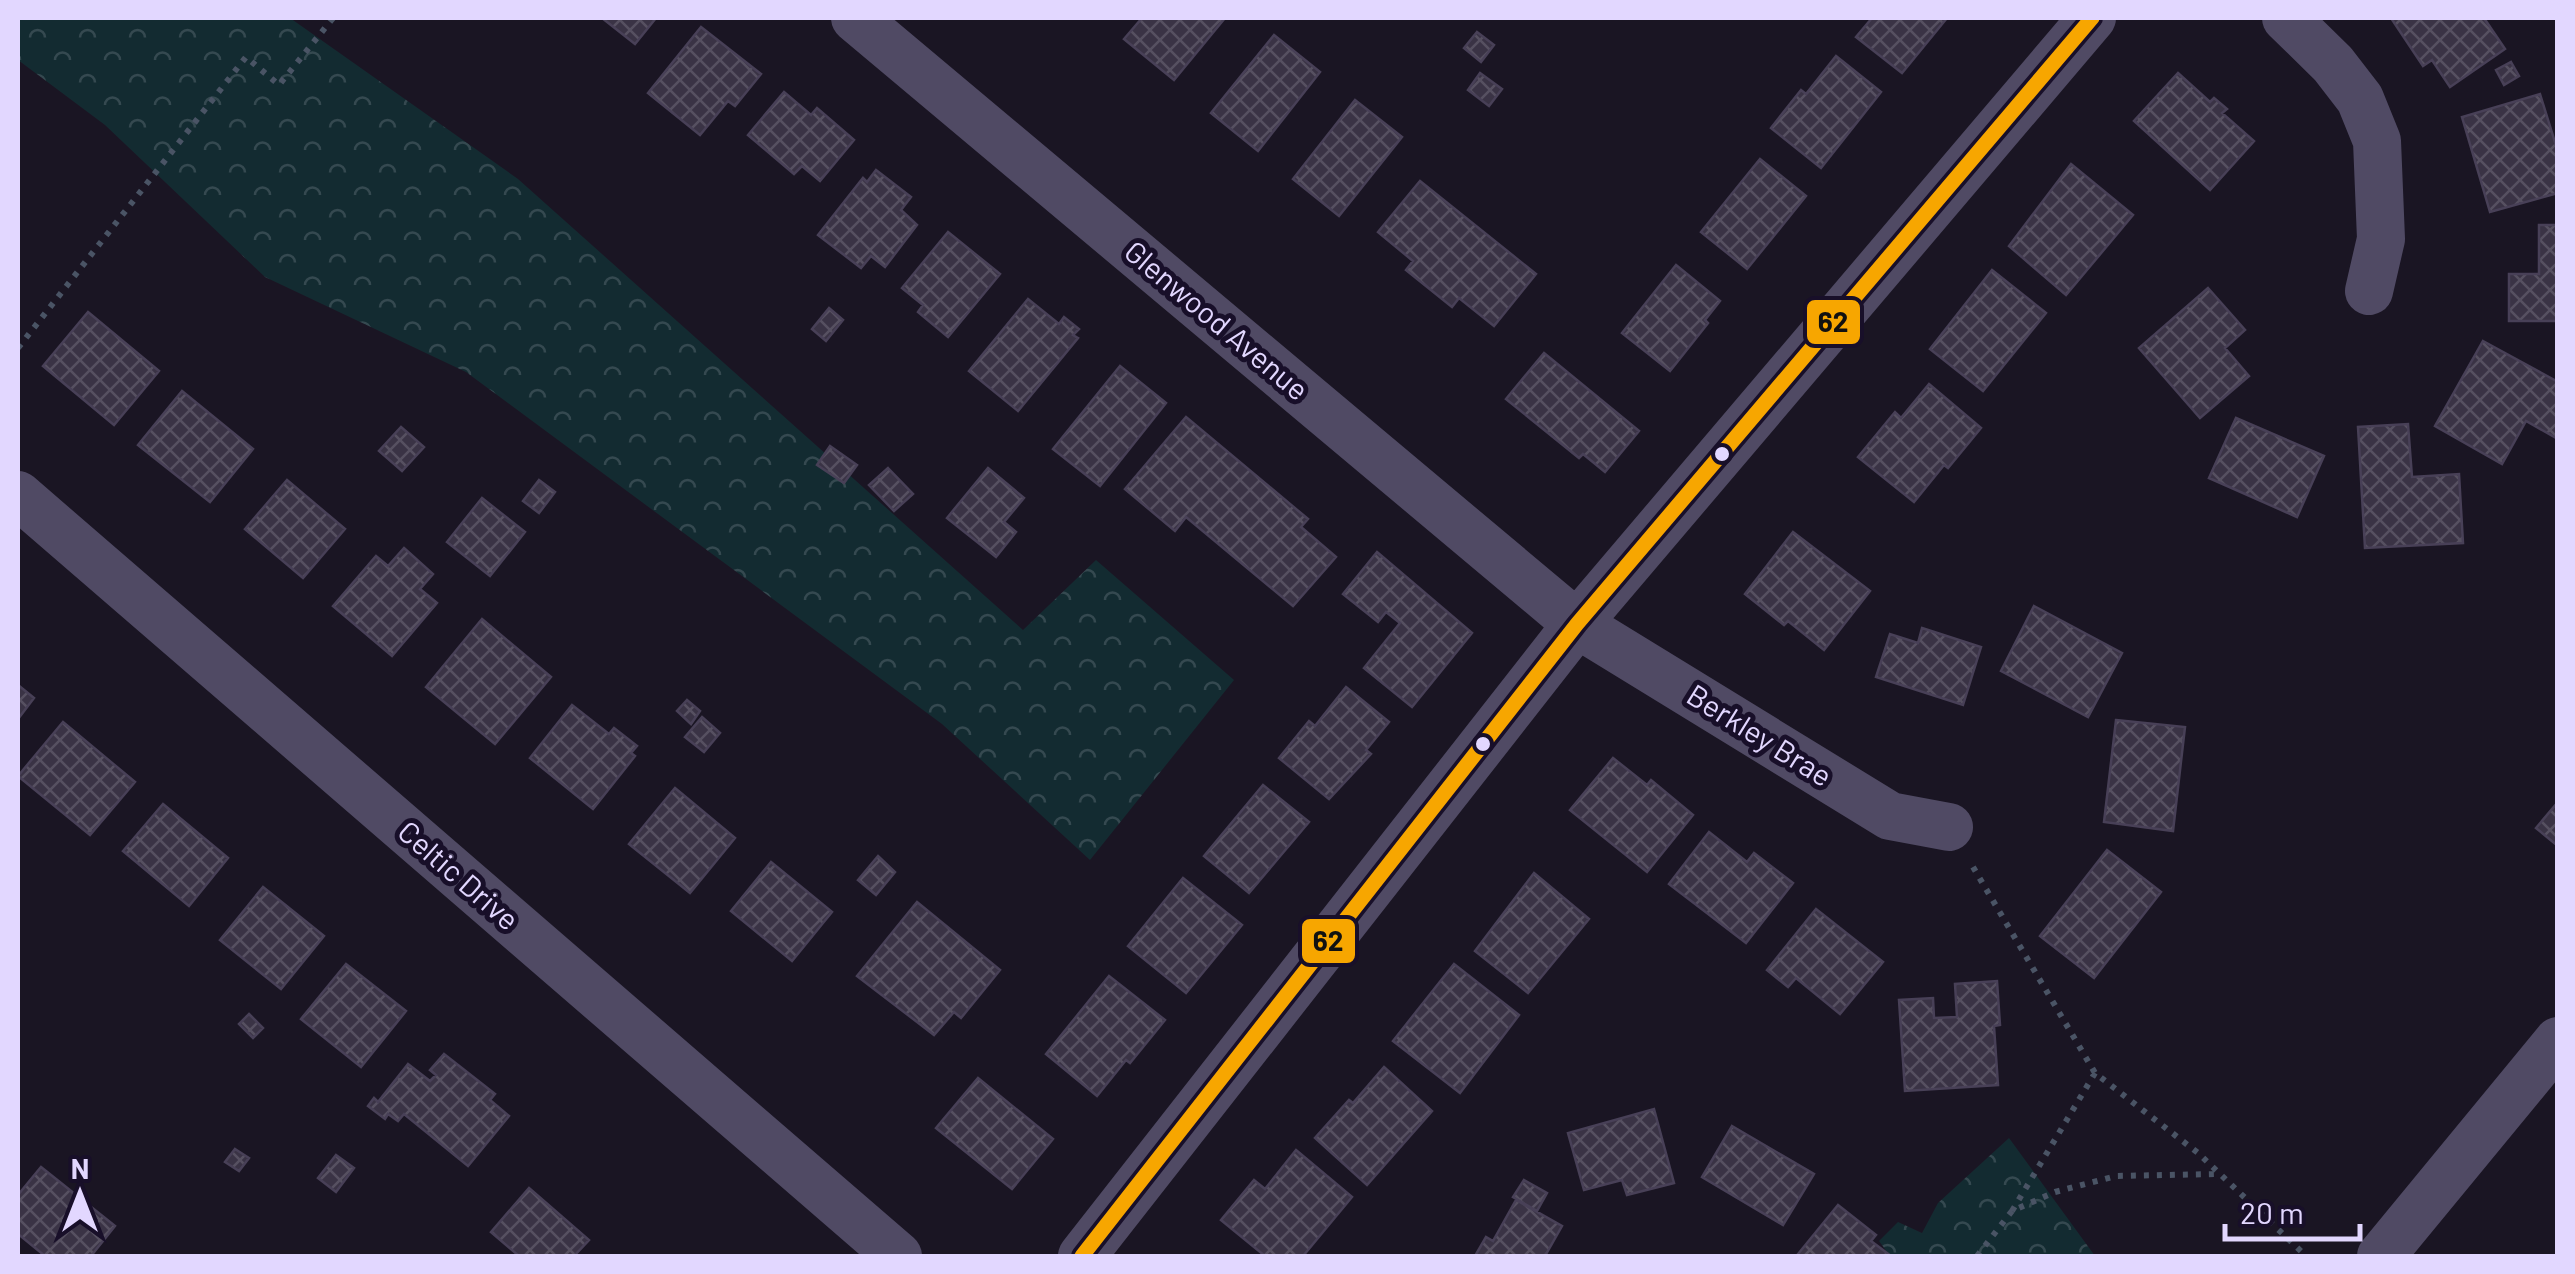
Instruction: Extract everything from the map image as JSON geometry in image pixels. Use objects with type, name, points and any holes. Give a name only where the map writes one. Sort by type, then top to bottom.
[{"type":"street","name":"Glenwood Avenue","points":[[855,18],[1577,624]]},
{"type":"street","points":[[1082,1256],[1577,624],[2092,18]]},
{"type":"street","points":[[2286,18],[2334,64],[2360,99],[2376,140],[2381,239],[2369,291]]},
{"type":"street","name":"Celtic Drive","points":[[18,494],[898,1256]]},
{"type":"street","name":"Berkley Brae","points":[[1577,624],[1890,816],[1949,827]]},
{"type":"street","points":[[2381,1256],[2558,1041]]},
{"type":"path","points":[[18,348],[246,57],[279,86],[332,18]]},
{"type":"path","points":[[1949,827],[2095,1073],[2198,1153],[2306,1256]]},
{"type":"path","points":[[1976,1256],[2012,1210],[2095,1073]]},
{"type":"path","points":[[2012,1210],[2055,1192],[2116,1176],[2222,1174]]},
{"type":"green space","points":[[18,18],[290,18],[518,179],[1023,630],[1096,560],[1234,680],[1090,860],[942,724],[466,372],[265,277],[105,125],[18,60]]},
{"type":"green space","points":[[2009,1138],[2095,1256],[1890,1256],[1879,1241],[1898,1222],[1922,1233],[1938,1203]]},
{"type":"building","points":[[602,18],[656,18],[635,44]]},
{"type":"building","points":[[1142,18],[1225,18],[1174,80],[1124,39]]},
{"type":"building","points":[[1872,18],[1947,18],[1902,73],[1856,37]]},
{"type":"building","points":[[2391,18],[2484,18],[2505,49],[2450,87],[2432,60],[2423,66]]},
{"type":"building","points":[[701,27],[761,74],[735,106],[728,101],[700,135],[648,93]]},
{"type":"building","points":[[1477,32],[1494,45],[1481,62],[1464,48]]},
{"type":"building","points":[[1274,35],[1320,72],[1258,151],[1211,113]]},
{"type":"building","points":[[1836,56],[1881,92],[1821,168],[1771,128],[1801,90],[1806,94]]},
{"type":"building","points":[[2511,62],[2519,76],[2504,85],[2496,70]]},
{"type":"building","points":[[1480,73],[1502,89],[1489,106],[1468,90]]},
{"type":"building","points":[[2178,73],[2210,102],[2214,98],[2227,109],[2222,113],[2254,141],[2210,190],[2134,121]]},
{"type":"building","points":[[784,92],[811,115],[817,108],[854,140],[820,181],[802,166],[794,174],[748,135]]},
{"type":"building","points":[[2540,94],[2558,152],[2558,193],[2490,212],[2462,117]]},
{"type":"building","points":[[1355,100],[1402,137],[1339,216],[1293,179]]},
{"type":"building","points":[[1760,159],[1806,196],[1747,269],[1701,232]]},
{"type":"building","points":[[2071,164],[2133,215],[2066,295],[2009,246]]},
{"type":"building","points":[[876,170],[911,197],[901,210],[917,225],[885,267],[871,256],[861,268],[818,235],[863,178],[867,182]]},
{"type":"building","points":[[1420,181],[1536,274],[1494,326],[1459,298],[1452,307],[1406,270],[1413,261],[1378,232]]},
{"type":"building","points":[[2539,225],[2558,225],[2558,321],[2509,321],[2509,274],[2539,274]]},
{"type":"building","points":[[948,232],[1000,274],[948,337],[918,312],[923,305],[902,288]]},
{"type":"building","points":[[1676,265],[1720,301],[1705,320],[1708,323],[1670,371],[1622,333]]},
{"type":"building","points":[[1992,270],[2046,313],[1983,391],[1930,349]]},
{"type":"building","points":[[2208,288],[2245,330],[2225,348],[2249,376],[2200,418],[2139,348]]},
{"type":"building","points":[[1028,299],[1059,324],[1064,317],[1079,329],[1073,335],[1078,338],[1018,411],[969,371]]},
{"type":"building","points":[[829,308],[843,320],[826,341],[812,329]]},
{"type":"building","points":[[88,312],[159,371],[114,425],[43,366]]},
{"type":"building","points":[[2483,341],[2558,382],[2558,439],[2526,421],[2502,464],[2435,426]]},
{"type":"building","points":[[1544,353],[1639,431],[1605,472],[1583,454],[1579,458],[1506,399]]},
{"type":"building","points":[[1120,366],[1166,403],[1100,486],[1053,449]]},
{"type":"building","points":[[1929,384],[1981,428],[1914,502],[1858,457],[1895,412],[1901,418]]},
{"type":"building","points":[[182,391],[253,449],[210,502],[138,445]]},
{"type":"building","points":[[1186,417],[1308,519],[1301,527],[1336,557],[1293,606],[1186,517],[1175,531],[1125,489]]},
{"type":"building","points":[[2236,418],[2324,456],[2297,517],[2209,478]]},
{"type":"building","points":[[2408,424],[2412,477],[2459,474],[2463,543],[2365,548],[2358,427]]},
{"type":"building","points":[[401,427],[424,447],[402,471],[379,451]]},
{"type":"building","points":[[830,446],[857,465],[844,483],[817,465]]},
{"type":"building","points":[[888,468],[913,494],[894,511],[869,485]]},
{"type":"building","points":[[988,468],[1024,498],[1004,522],[1016,532],[996,557],[947,518]]},
{"type":"building","points":[[287,480],[345,529],[303,578],[245,529]]},
{"type":"building","points":[[539,480],[555,492],[539,513],[523,501]]},
{"type":"building","points":[[482,498],[525,532],[490,576],[447,542]]},
{"type":"building","points":[[1793,532],[1870,591],[1824,650],[1745,594]]},
{"type":"building","points":[[404,548],[433,574],[420,589],[437,603],[392,656],[333,606],[376,556],[388,566]]},
{"type":"building","points":[[1377,552],[1472,633],[1412,707],[1364,668],[1400,623],[1386,612],[1378,622],[1343,594]]},
{"type":"building","points":[[2034,606],[2122,653],[2088,717],[2001,671]]},
{"type":"building","points":[[482,619],[551,677],[495,744],[426,687]]},
{"type":"building","points":[[1922,628],[1981,647],[1963,705],[1876,677],[1890,634],[1918,643]]},
{"type":"building","points":[[18,685],[34,698],[18,719]]},
{"type":"building","points":[[1346,687],[1389,722],[1366,750],[1371,754],[1329,799],[1279,758],[1309,721],[1315,726]]},
{"type":"building","points":[[687,700],[700,711],[691,724],[677,711]]},
{"type":"building","points":[[572,705],[609,734],[614,728],[637,746],[631,753],[635,756],[593,809],[530,758]]},
{"type":"building","points":[[702,717],[720,733],[704,752],[685,737]]},
{"type":"building","points":[[2116,720],[2185,727],[2173,831],[2104,822]]},
{"type":"building","points":[[63,722],[135,782],[90,835],[18,776]]},
{"type":"building","points":[[1613,758],[1647,785],[1651,780],[1693,815],[1647,872],[1570,810]]},
{"type":"building","points":[[1263,785],[1309,822],[1249,893],[1204,856]]},
{"type":"building","points":[[675,788],[735,838],[690,893],[629,844]]},
{"type":"building","points":[[2558,802],[2558,846],[2536,828]]},
{"type":"building","points":[[163,804],[228,858],[189,906],[123,851]]},
{"type":"building","points":[[1709,832],[1747,862],[1754,853],[1793,883],[1746,943],[1669,884]]},
{"type":"building","points":[[2107,850],[2161,892],[2094,978],[2040,936]]},
{"type":"building","points":[[878,856],[895,872],[876,895],[858,880]]},
{"type":"building","points":[[771,862],[832,912],[792,961],[731,911]]},
{"type":"building","points":[[1534,873],[1589,919],[1528,993],[1475,951]]},
{"type":"building","points":[[1183,878],[1242,925],[1186,993],[1128,946]]},
{"type":"building","points":[[263,887],[324,936],[281,989],[220,940]]},
{"type":"building","points":[[917,902],[1000,970],[961,1018],[954,1012],[934,1035],[857,976]]},
{"type":"building","points":[[1816,909],[1883,962],[1840,1014],[1796,978],[1788,987],[1767,970]]},
{"type":"building","points":[[346,964],[406,1011],[361,1067],[301,1019]]},
{"type":"building","points":[[1454,964],[1519,1015],[1460,1093],[1393,1041]]},
{"type":"building","points":[[1109,976],[1165,1020],[1097,1096],[1046,1054]]},
{"type":"building","points":[[1997,981],[2000,1025],[1994,1026],[1998,1085],[1905,1091],[1899,1000],[1933,998],[1934,1018],[1957,1017],[1955,984]]},
{"type":"building","points":[[249,1014],[263,1028],[253,1038],[239,1024]]},
{"type":"building","points":[[444,1054],[495,1094],[490,1100],[509,1116],[468,1166],[404,1114],[398,1121],[388,1114],[385,1119],[368,1106],[374,1098],[378,1102],[408,1064],[430,1081],[436,1075],[430,1070]]},
{"type":"building","points":[[1384,1067],[1432,1111],[1367,1185],[1315,1138]]},
{"type":"building","points":[[978,1078],[1053,1139],[1012,1189],[936,1128]]},
{"type":"building","points":[[1654,1109],[1674,1183],[1627,1195],[1622,1180],[1584,1190],[1568,1133]]},
{"type":"building","points":[[1732,1126],[1814,1174],[1783,1225],[1702,1177]]},
{"type":"building","points":[[235,1149],[249,1158],[239,1171],[225,1162]]},
{"type":"building","points":[[1296,1150],[1352,1197],[1303,1256],[1265,1256],[1221,1220],[1254,1180],[1265,1189]]},
{"type":"building","points":[[336,1155],[354,1168],[336,1192],[318,1178]]},
{"type":"building","points":[[41,1167],[115,1226],[91,1256],[45,1256],[18,1234],[18,1195]]},
{"type":"building","points":[[1524,1180],[1547,1193],[1537,1211],[1513,1197]]},
{"type":"building","points":[[529,1188],[589,1240],[574,1256],[519,1256],[491,1232]]},
{"type":"building","points":[[1516,1200],[1562,1226],[1545,1256],[1475,1256],[1486,1237],[1493,1241]]},
{"type":"building","points":[[1838,1205],[1876,1235],[1871,1241],[1891,1256],[1798,1254]]},
{"type":"transit line","name":"62","points":[[1082,1256],[1577,624],[2092,18]]}]
